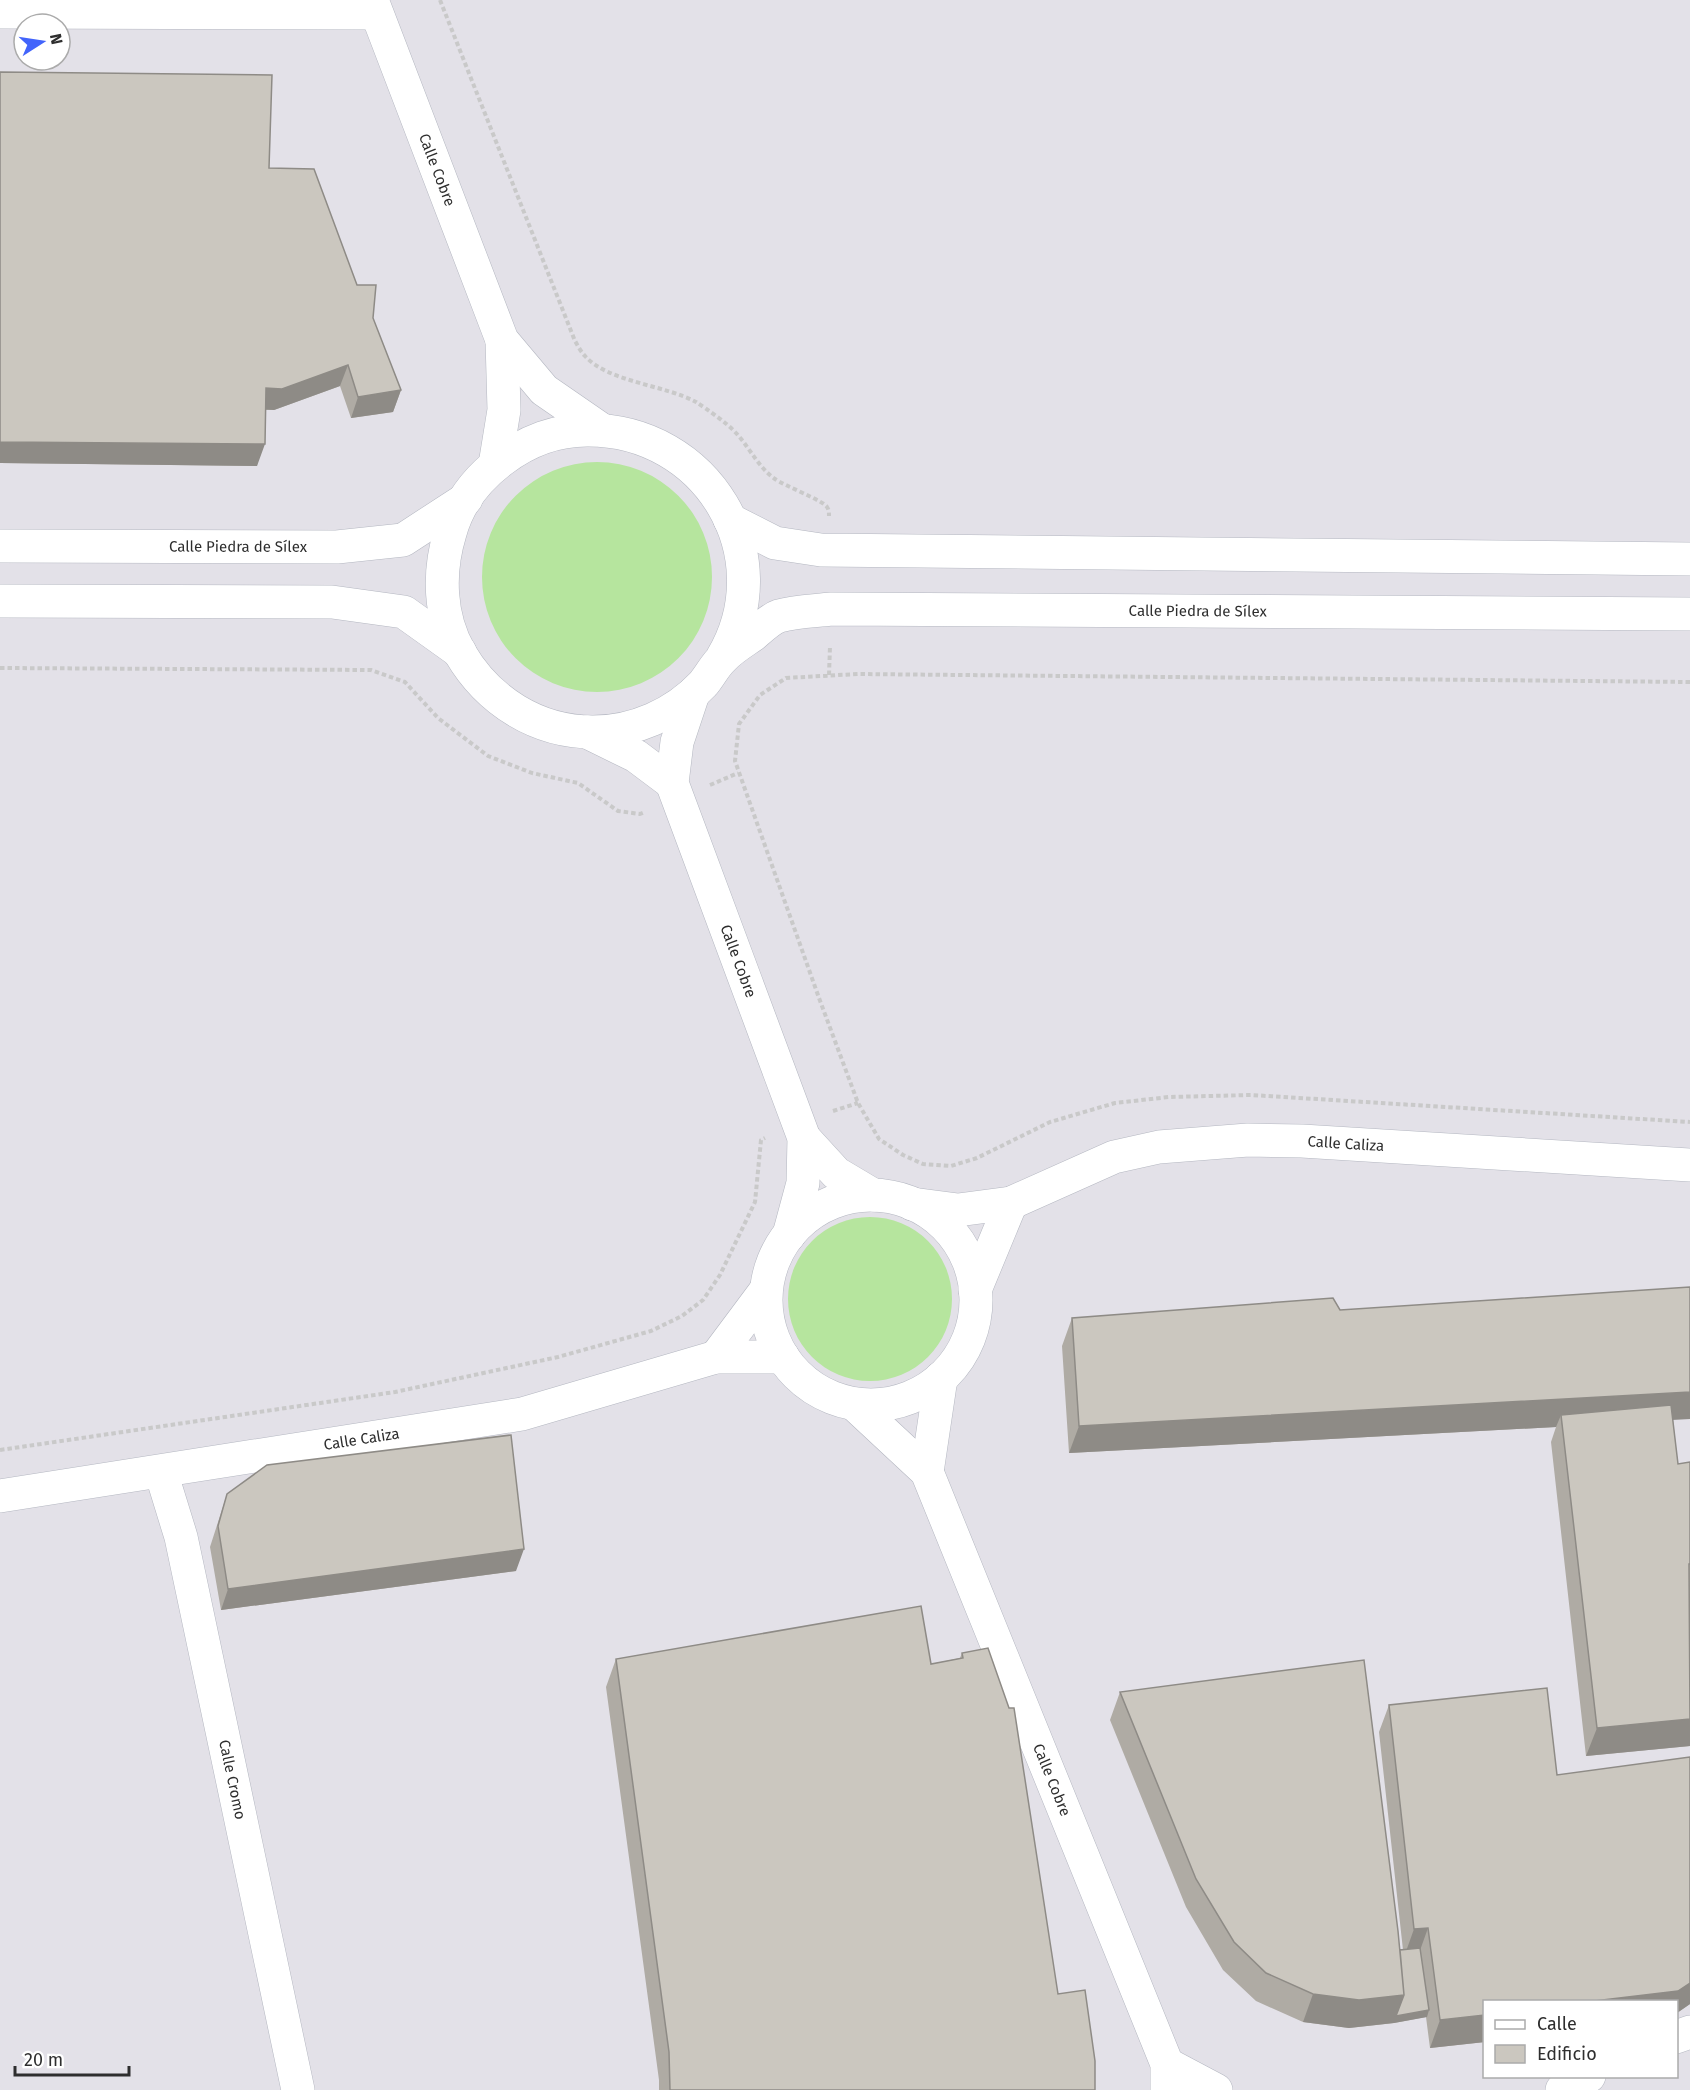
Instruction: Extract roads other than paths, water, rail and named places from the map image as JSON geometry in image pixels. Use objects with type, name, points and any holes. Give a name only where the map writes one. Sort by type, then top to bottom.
[{"type":"street","points":[[0,12],[374,6]]},
{"type":"street","name":"Calle Cobre","points":[[374,6],[502,340],[544,390],[602,430]]},
{"type":"street","name":"Calle Cobre","points":[[495,465],[504,410],[502,340]]},
{"type":"street","points":[[579,430],[602,430],[641,438],[666,448],[692,467],[707,483],[716,494],[730,520],[739,548],[744,578],[743,600],[731,643],[708,678],[693,694],[678,705],[642,724],[615,730],[587,732],[566,730],[538,722],[512,709],[481,682],[460,652],[448,626],[444,608],[442,565],[453,522],[477,483],[495,465],[518,449],[551,435],[579,430]]},
{"type":"street","name":"Calle Piedra de Sílex","points":[[0,546],[337,547],[404,540],[466,499]]},
{"type":"street","points":[[730,520],[775,543],[820,550],[1690,559]]},
{"type":"street","points":[[0,601],[332,602],[404,612],[460,652]]},
{"type":"street","name":"Calle Piedra de Sílex","points":[[722,658],[777,616],[832,609],[1690,614]]},
{"type":"street","name":"Calle Cobre","points":[[693,694],[677,742],[674,791],[801,1130],[803,1184],[789,1235]]},
{"type":"street","points":[[587,732],[636,756],[674,791]]},
{"type":"street","name":"Calle Cobre","points":[[801,1130],[836,1173],[873,1195]]},
{"type":"street","name":"Calle Caliza","points":[[912,1204],[958,1210],[1011,1203],[1114,1156],[1159,1147],[1248,1140],[1302,1141],[1690,1166]]},
{"type":"street","points":[[873,1195],[912,1204],[936,1219],[955,1239],[969,1263],[975,1290],[975,1306],[969,1338],[952,1366],[941,1378],[910,1398],[873,1405],[837,1400],[807,1383],[794,1371],[772,1337],[767,1314],[766,1290],[778,1251],[803,1221],[827,1205],[854,1197],[873,1195]]},
{"type":"street","points":[[975,1290],[1011,1203]]},
{"type":"street","points":[[716,1357],[766,1290]]},
{"type":"street","name":"Calle Caliza","points":[[0,1496],[522,1414],[716,1357],[783,1357]]},
{"type":"street","points":[[927,1472],[941,1378]]},
{"type":"street","name":"Calle Cobre","points":[[854,1404],[927,1472],[1167,2077]]},
{"type":"street","name":"Calle Cromo","points":[[161,1472],[181,1538],[298,2090]]},
{"type":"street","points":[[1167,2077],[1216,2090]]},
{"type":"street","points":[[1562,2090],[1585,2078]]}]
